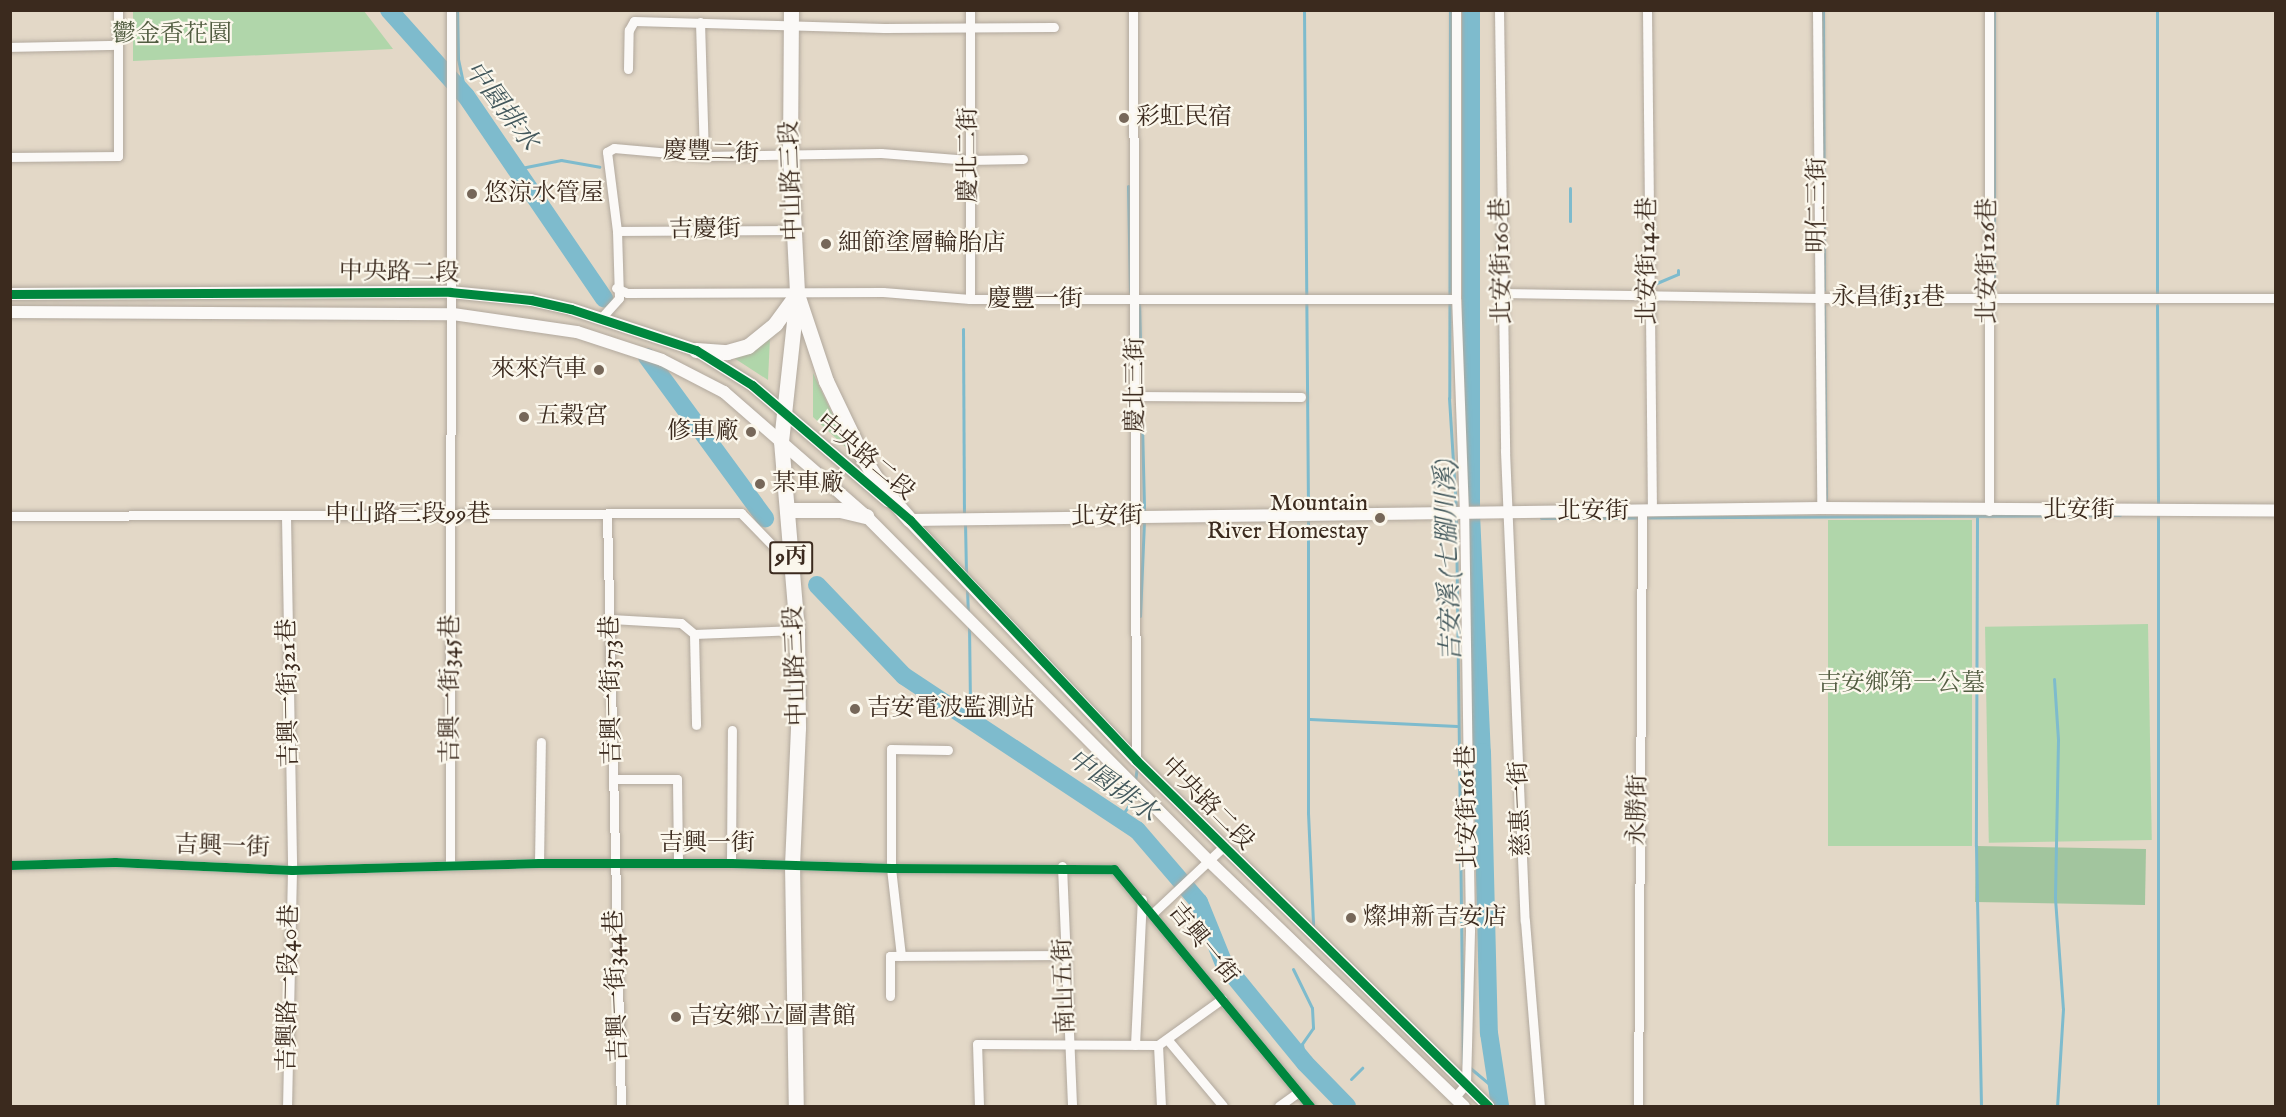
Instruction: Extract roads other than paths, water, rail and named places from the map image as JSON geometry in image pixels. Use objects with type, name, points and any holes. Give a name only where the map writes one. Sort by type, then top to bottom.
[{"type":"main road","name":"中山路三段","points":[[791,17],[790,154],[797,294],[782,412],[781,441],[797,630],[798,728],[792,864],[796,1107]]},
{"type":"main road","points":[[696,350],[727,352],[747,346],[776,324],[797,294]]},
{"type":"main road","points":[[797,294],[826,381],[862,456],[883,489],[910,520]]},
{"type":"main road","points":[[786,510],[840,510],[866,516]]},
{"type":"street","points":[[10,157],[118,156],[118,10]]},
{"type":"street","name":"吉興一街345巷","points":[[450,864],[451,10]]},
{"type":"street","name":"慶北二街","points":[[969,299],[970,10]]},
{"type":"street","name":"慶北三街","points":[[1133,10],[1137,300],[1135,396],[1138,516],[1136,760]]},
{"type":"street","name":"北安街161巷","points":[[1456,10],[1456,299],[1470,513],[1470,930],[1466,1084]]},
{"type":"street","name":"北安街160巷","points":[[1499,10],[1505,512]]},
{"type":"street","name":"北安街142巷","points":[[1647,10],[1647,512]]},
{"type":"street","name":"明仁三街","points":[[1817,10],[1821,508]]},
{"type":"street","name":"北安街126巷","points":[[1989,10],[1989,512]]},
{"type":"street","points":[[628,69],[629,30],[634,21],[700,22],[791,17],[970,30],[1054,27]]},
{"type":"street","points":[[700,22],[704,156]]},
{"type":"street","points":[[10,47],[117,45]]},
{"type":"street","name":"慶豐二街","points":[[616,288],[617,231],[607,152],[614,148],[704,156],[921,154],[969,160],[1023,159]]},
{"type":"street","name":"吉慶街","points":[[617,231],[793,230]]},
{"type":"street","points":[[602,317],[619,298],[616,288]]},
{"type":"street","name":"慶豐一街","points":[[616,288],[627,293],[883,292],[969,299],[1456,299]]},
{"type":"street","name":"永昌街31巷","points":[[1501,292],[1648,297],[2276,297]]},
{"type":"street","name":"中央路二段","points":[[10,294],[452,303],[577,332],[662,360],[724,392],[866,516],[1209,861],[1464,1107]]},
{"type":"street","name":"中央路二段","points":[[10,312],[531,300],[602,317],[696,350],[752,385],[910,520],[1136,760],[1486,1105]]},
{"type":"street","points":[[1135,396],[1301,397]]},
{"type":"street","name":"北安街","points":[[910,520],[1821,508],[1989,512],[2276,510]]},
{"type":"street","name":"慈惠一街","points":[[1505,512],[1525,921],[1540,1107]]},
{"type":"street","name":"永勝街","points":[[1638,1107],[1647,512]]},
{"type":"street","name":"中山路三段99巷","points":[[10,516],[452,514],[607,516],[741,513],[776,549],[790,551]]},
{"type":"street","name":"吉興一街321巷","points":[[286,516],[292,870]]},
{"type":"street","name":"吉興一街373巷","points":[[607,516],[611,619],[614,865]]},
{"type":"street","points":[[611,619],[681,623],[694,634],[797,630]]},
{"type":"street","points":[[694,634],[696,725]]},
{"type":"street","points":[[731,863],[732,730]]},
{"type":"street","points":[[539,863],[541,742]]},
{"type":"street","points":[[902,956],[891,868],[891,749],[948,750]]},
{"type":"street","points":[[613,779],[677,779],[678,863]]},
{"type":"street","points":[[1154,911],[1223,847]]},
{"type":"street","name":"吉興一街","points":[[10,865],[115,862],[292,870],[450,864],[731,863],[891,868],[1062,866],[1114,869],[1154,911],[1310,1107]]},
{"type":"street","name":"吉興一街344巷","points":[[614,865],[621,1107]]},
{"type":"street","name":"南山五街","points":[[1062,866],[1067,1045],[1072,1107]]},
{"type":"street","name":"吉興路一段40巷","points":[[287,1107],[292,870]]},
{"type":"street","points":[[1135,1045],[1142,899]]},
{"type":"street","points":[[890,996],[890,956],[1064,955]]},
{"type":"street","points":[[978,1107],[977,1044],[1158,1044],[1222,999]]},
{"type":"street","points":[[1167,1039],[1223,1107]]},
{"type":"street","points":[[1158,1044],[1161,1107]]},
{"type":"street","points":[[1455,1097],[1466,1084]]},
{"type":"street","points":[[1279,1107],[1297,1093]]},
{"type":"waterway","name":"中園排水","points":[[389,10],[466,96],[604,298]]},
{"type":"waterway","points":[[457,10],[458,59],[466,96]]},
{"type":"waterway","points":[[1304,10],[1308,513]]},
{"type":"waterway","points":[[1450,10],[1449,398],[1456,509]]},
{"type":"waterway","name":"吉安溪 (七腳川溪)","points":[[1471,10],[1471,514],[1482,752],[1489,1033],[1500,1106]]},
{"type":"waterway","points":[[1823,10],[1824,290]]},
{"type":"waterway","points":[[1994,10],[1994,293]]},
{"type":"waterway","points":[[2157,10],[2157,293]]},
{"type":"waterway","points":[[516,169],[561,160],[599,167]]},
{"type":"waterway","points":[[1128,186],[1130,292]]},
{"type":"waterway","points":[[1570,188],[1570,221]]},
{"type":"waterway","points":[[1652,285],[1678,274],[1678,270]]},
{"type":"waterway","points":[[1139,302],[1144,514]]},
{"type":"waterway","points":[[1824,305],[1826,504]]},
{"type":"waterway","points":[[2157,305],[2158,507]]},
{"type":"waterway","points":[[963,329],[964,516]]},
{"type":"waterway","name":"中園排水","points":[[647,357],[765,518]]},
{"type":"waterway","points":[[2158,514],[2158,1106]]},
{"type":"waterway","points":[[1541,518],[2120,515]]},
{"type":"waterway","points":[[1456,516],[1463,1063]]},
{"type":"waterway","points":[[1977,518],[1976,846],[1981,1106]]},
{"type":"waterway","points":[[1308,519],[1308,813],[1313,925]]},
{"type":"waterway","points":[[1140,616],[1144,521]]},
{"type":"waterway","points":[[965,522],[966,576]]},
{"type":"waterway","name":"中園排水","points":[[817,585],[904,676],[1137,830],[1199,902],[1224,964],[1305,1063],[1347,1106]]},
{"type":"waterway","points":[[967,588],[968,612]]},
{"type":"waterway","points":[[964,714],[970,706],[969,624]]},
{"type":"waterway","points":[[2054,679],[2058,740],[2055,898],[2063,1009],[2057,1106]]},
{"type":"waterway","points":[[1310,719],[1457,726]]},
{"type":"waterway","points":[[1135,781],[1137,767]]},
{"type":"waterway","points":[[1120,818],[1132,801],[1133,790]]},
{"type":"waterway","points":[[1293,969],[1312,1008],[1313,1028],[1302,1044],[1305,1063]]},
{"type":"waterway","points":[[1469,1067],[1498,1091]]},
{"type":"waterway","points":[[1351,1079],[1362,1068]]},
{"type":"place","name":"彩虹民宿","points":[[1124,118]]},
{"type":"place","name":"悠涼水管屋","points":[[472,194]]},
{"type":"place","name":"細節塗層輪胎店","points":[[826,244]]},
{"type":"place","name":"來來汽車","points":[[599,370]]},
{"type":"place","name":"五榖宮","points":[[524,417]]},
{"type":"place","name":"修車廠","points":[[751,432]]},
{"type":"place","name":"某車廠","points":[[760,484]]},
{"type":"place","name":"Mountain River Homestay","points":[[1380,518]]},
{"type":"place","name":"吉安電波監測站","points":[[855,709]]},
{"type":"place","name":"燦坤新吉安店","points":[[1351,918]]},
{"type":"place","name":"吉安鄉立圖書館","points":[[676,1017]]},
{"type":"park label","name":"鬱金香花園","points":[[172,35]]},
{"type":"park label","name":"吉安鄉第一公墓","points":[[1901,684]]}]
